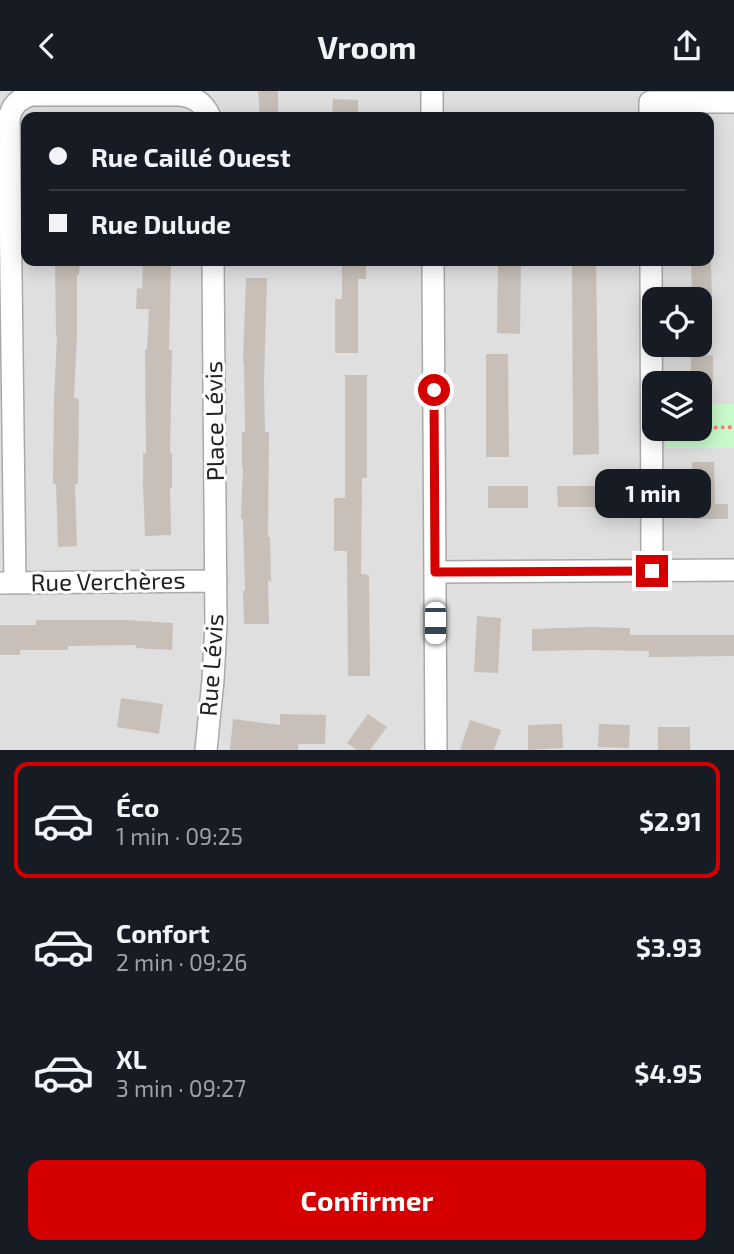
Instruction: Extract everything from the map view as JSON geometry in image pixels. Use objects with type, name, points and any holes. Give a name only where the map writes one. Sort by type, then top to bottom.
[{"type":"street","points":[[432,91],[432,112]]},
{"type":"street","points":[[8,583],[11,111],[17,102],[31,95],[179,95],[191,97],[207,112]]},
{"type":"street","points":[[650,110],[734,102]]},
{"type":"street","name":"Place Lévis","points":[[214,266],[216,581]]},
{"type":"street","points":[[433,266],[436,750]]},
{"type":"street","points":[[651,266],[652,571]]},
{"type":"street","points":[[435,572],[734,570]]},
{"type":"street","name":"Rue Verchères","points":[[8,583],[216,581]]},
{"type":"street","name":"Rue Lévis","points":[[206,750],[213,680],[216,581]]},
{"type":"path","points":[[712,428],[734,427]]},
{"type":"shaded area","points":[[0,91],[734,91],[734,404],[712,405],[712,371],[642,371],[642,441],[666,441],[666,448],[734,448],[734,750],[0,750]]},
{"type":"green space","points":[[734,404],[734,448],[665,448],[665,441],[712,441],[712,405]]},
{"type":"building","points":[[258,91],[278,91],[278,112],[260,112]]},
{"type":"building","points":[[333,99],[358,100],[358,112],[332,112]]},
{"type":"building","points":[[55,266],[80,266],[77,275],[74,398],[79,399],[78,484],[75,484],[77,546],[58,547],[56,484],[53,484]]},
{"type":"building","points":[[143,266],[171,266],[171,535],[145,536],[143,453],[146,453],[145,350],[149,309],[136,309],[137,288],[142,289]]},
{"type":"building","points":[[342,266],[366,266],[366,279],[358,279],[358,353],[335,353],[335,299],[342,299]]},
{"type":"building","points":[[498,266],[521,266],[520,334],[497,333]]},
{"type":"building","points":[[572,266],[596,266],[599,454],[573,455]]},
{"type":"building","points":[[691,266],[711,266],[712,287],[692,287]]},
{"type":"building","points":[[246,278],[267,278],[264,383],[265,432],[269,432],[269,624],[244,624],[241,519],[242,432],[245,432],[243,362]]},
{"type":"building","points":[[486,354],[508,354],[509,457],[486,457]]},
{"type":"building","points":[[712,355],[713,383],[712,371],[691,371],[691,357]]},
{"type":"building","points":[[345,375],[367,375],[367,478],[362,478],[361,574],[369,575],[370,676],[348,676],[347,551],[334,551],[334,498],[345,498]]},
{"type":"building","points":[[692,462],[714,462],[715,504],[728,504],[728,519],[692,519]]},
{"type":"building","points":[[488,486],[528,486],[528,508],[488,508]]},
{"type":"building","points":[[557,486],[598,486],[598,507],[558,507]]},
{"type":"building","points":[[477,616],[501,618],[498,673],[474,672]]},
{"type":"building","points":[[36,620],[173,623],[172,650],[136,648],[136,645],[68,646],[68,650],[20,650],[20,655],[0,655],[0,625],[36,625]]},
{"type":"building","points":[[630,628],[630,635],[734,635],[734,656],[649,657],[649,651],[532,651],[532,629]]},
{"type":"building","points":[[121,698],[163,704],[159,734],[117,727]]},
{"type":"building","points":[[280,714],[326,715],[325,744],[298,744],[298,750],[230,750],[233,719],[280,725]]},
{"type":"building","points":[[368,714],[387,727],[370,750],[357,750],[347,743]]},
{"type":"building","points":[[470,720],[501,730],[494,750],[460,750]]},
{"type":"building","points":[[562,724],[563,748],[528,750],[528,725]]},
{"type":"building","points":[[599,724],[630,725],[629,748],[598,747]]},
{"type":"building","points":[[658,727],[690,727],[690,750],[658,750]]},
{"type":"route","points":[[434,390],[435,572],[652,571]]}]
